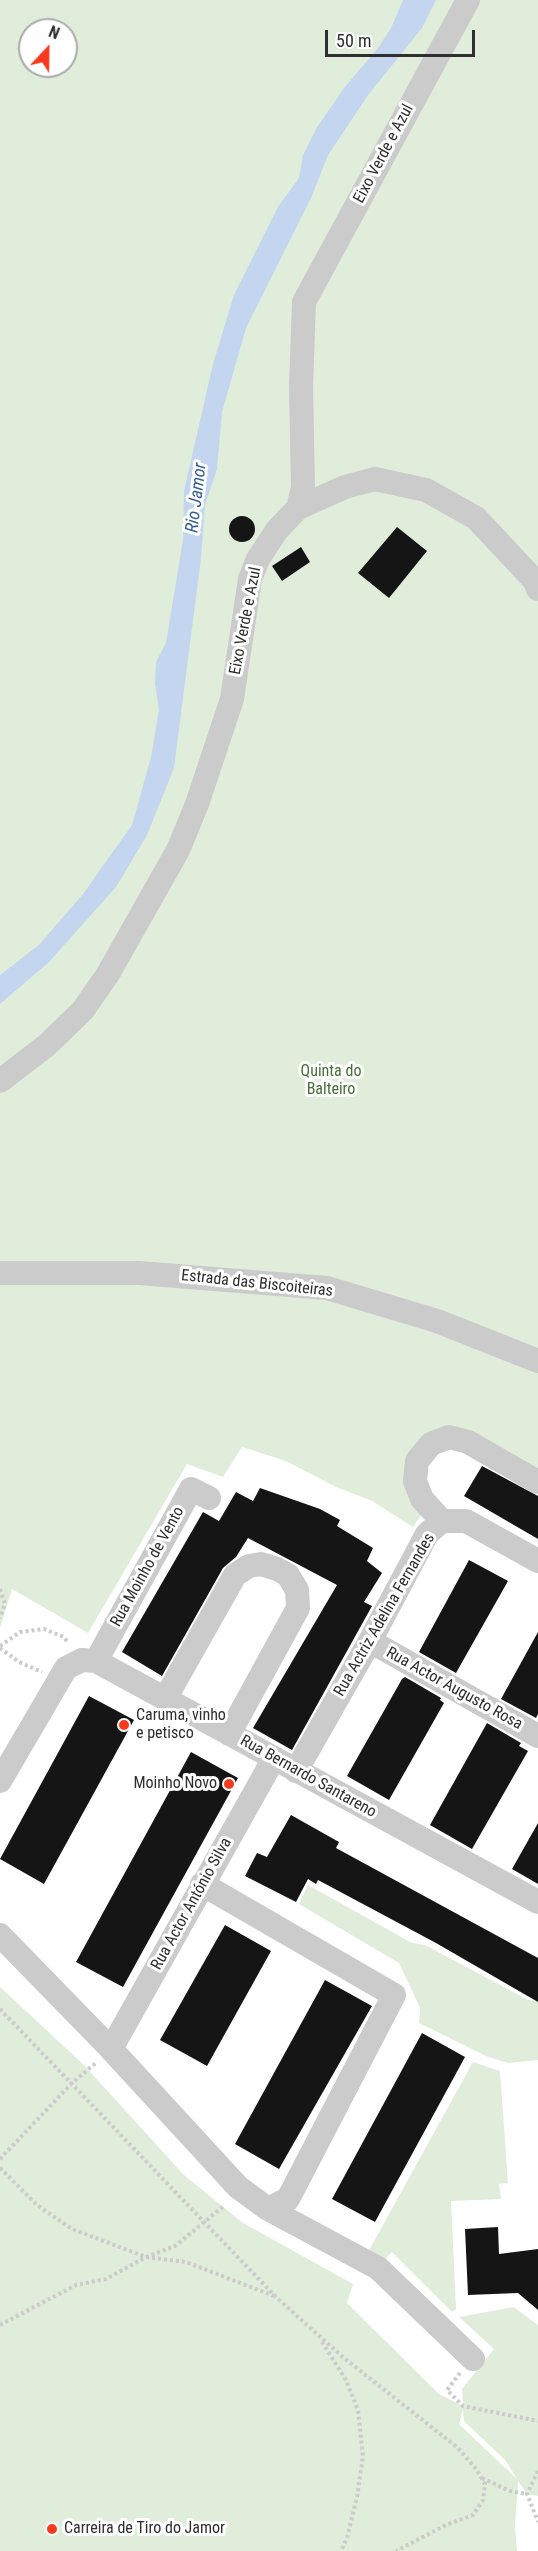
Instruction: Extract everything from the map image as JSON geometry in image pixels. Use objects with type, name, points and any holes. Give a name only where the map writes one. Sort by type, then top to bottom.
[{"type":"street","name":"Eixo Verde e Azul","points":[[0,1081],[47,1045],[83,1010],[108,974],[178,850],[197,804],[232,699],[250,579],[258,559],[278,530],[298,508],[303,488],[301,387],[304,302],[468,0]]},
{"type":"street","points":[[298,508],[345,487],[375,479],[426,490],[476,518],[535,582],[538,589]]},
{"type":"street","name":"Estrada das Biscoiteiras","points":[[0,1273],[139,1273],[327,1288],[437,1321],[538,1361]]},
{"type":"street","points":[[442,1521],[422,1499],[415,1481],[417,1461],[431,1444],[449,1437],[468,1442],[538,1482]]},
{"type":"street","name":"Rua Moinho de Vento","points":[[89,1660],[191,1489],[209,1498]]},
{"type":"street","name":"Rua Actriz Adelina Fernandes","points":[[296,1771],[370,1641],[427,1534],[442,1521],[466,1521],[538,1561]]},
{"type":"street","points":[[165,1699],[235,1575],[249,1566],[261,1564],[288,1575],[297,1590],[298,1608],[229,1734]]},
{"type":"street","name":"Rua Actor Augusto Rosa","points":[[370,1641],[538,1736]]},
{"type":"street","points":[[0,1781],[66,1668],[89,1660]]},
{"type":"street","name":"Rua Bernardo Santareno","points":[[89,1660],[538,1902]]},
{"type":"street","name":"Rua Actor António Silva","points":[[111,2049],[273,1760]]},
{"type":"street","points":[[202,1884],[394,1995],[288,2199],[268,2209]]},
{"type":"street","points":[[0,1935],[111,2049],[238,2187],[268,2209],[378,2268],[473,2359]]},
{"type":"path","points":[[0,1589],[5,1604],[0,1618]]},
{"type":"path","points":[[59,1679],[19,1662],[0,1647],[20,1632],[44,1629],[64,1637],[89,1660]]},
{"type":"path","points":[[0,2009],[278,2298],[314,2332],[458,2448],[482,2478],[485,2484],[483,2500],[473,2515],[446,2525],[396,2551]]},
{"type":"path","points":[[0,2159],[72,2083],[111,2049]]},
{"type":"path","points":[[0,2168],[37,2205],[72,2229],[146,2257],[186,2262],[278,2298]]},
{"type":"path","points":[[0,2325],[76,2285],[106,2279],[146,2257],[175,2246],[224,2207],[238,2187]]},
{"type":"path","points":[[314,2332],[346,2380],[358,2410],[363,2457],[357,2497],[347,2538],[341,2551]]},
{"type":"path","points":[[473,2359],[447,2390],[463,2406],[538,2421]]},
{"type":"path","points":[[538,2471],[527,2494],[538,2522]]},
{"type":"path","points":[[482,2478],[510,2491],[527,2494]]},
{"type":"green space","name":"Quinta do Balteiro","points":[[0,0],[538,0],[538,1471],[428,1437],[422,1514],[413,1527],[372,1501],[336,1487],[286,1461],[242,1447],[223,1477],[187,1464],[88,1633],[12,1589],[0,1628]]},
{"type":"green space","points":[[308,1885],[412,1943],[425,1945],[528,2000],[538,2001],[538,2060],[508,2063],[488,2057],[419,2023],[420,2008],[399,1963],[299,1904]]},
{"type":"green space","points":[[0,1987],[84,2065],[184,2175],[243,2223],[353,2284],[347,2303],[439,2394],[463,2406],[462,2389],[494,2349],[459,2317],[514,2307],[538,2325],[538,2496],[527,2494],[518,2481],[515,2527],[517,2551],[0,2551]],"holes":[[[463,2409],[464,2421],[506,2461],[517,2479],[459,2424]]]},
{"type":"green space","points":[[473,2062],[500,2071],[508,2183],[499,2184],[501,2199],[451,2201],[456,2309],[452,2312],[392,2252],[383,2261],[368,2252]]},
{"type":"water","name":"Rio Jamor","points":[[403,0],[436,0],[422,28],[368,95],[328,155],[311,198],[246,328],[222,412],[217,469],[205,505],[201,558],[174,768],[147,835],[116,887],[49,962],[0,1004],[0,975],[39,945],[83,894],[132,825],[151,757],[159,710],[155,684],[156,662],[166,643],[183,540],[184,491],[213,364],[234,295],[278,207],[299,178],[303,155],[317,127],[345,87],[378,48],[391,28]]},
{"type":"building","points":[[242,516],[251,520],[255,529],[251,538],[242,542],[233,538],[229,529],[233,520]]},
{"type":"building","points":[[397,527],[427,551],[389,598],[358,573]]},
{"type":"building","points":[[301,547],[310,562],[282,581],[272,566]]},
{"type":"building","points":[[482,1466],[538,1496],[538,1539],[464,1496]]},
{"type":"building","points":[[260,1488],[320,1509],[340,1520],[337,1526],[373,1548],[367,1561],[382,1573],[364,1602],[372,1606],[292,1750],[253,1728],[337,1585],[248,1538],[236,1557],[223,1568],[162,1676],[122,1652],[203,1512],[219,1521],[236,1492],[253,1501]]},
{"type":"building","points":[[469,1560],[508,1581],[456,1673],[419,1652]]},
{"type":"building","points":[[538,1632],[538,1714],[536,1718],[501,1699]]},
{"type":"building","points":[[405,1677],[441,1698],[440,1700],[444,1703],[389,1800],[347,1776]]},
{"type":"building","points":[[89,1696],[134,1720],[44,1884],[0,1859]]},
{"type":"building","points":[[487,1723],[521,1743],[519,1746],[528,1751],[472,1849],[430,1825]]},
{"type":"building","points":[[191,1752],[238,1778],[123,1987],[76,1962]]},
{"type":"building","points":[[291,1815],[339,1842],[336,1848],[538,1958],[538,2002],[436,1943],[318,1880],[316,1884],[308,1879],[296,1902],[245,1876],[257,1853],[267,1857]]},
{"type":"building","points":[[538,1823],[538,1884],[512,1869]]},
{"type":"building","points":[[225,1925],[271,1951],[207,2066],[160,2040]]},
{"type":"building","points":[[325,1980],[372,2006],[279,2169],[235,2144]]},
{"type":"building","points":[[422,2033],[465,2057],[375,2222],[332,2199]]},
{"type":"building","points":[[498,2227],[499,2254],[538,2249],[538,2310],[518,2293],[468,2295],[465,2229]]},
{"type":"place","name":"Caruma, vinho e petisco","points":[[124,1725]]},
{"type":"place","name":"Moinho Novo","points":[[229,1784]]},
{"type":"place","name":"Carreira de Tiro do Jamor","points":[[52,2529]]}]
